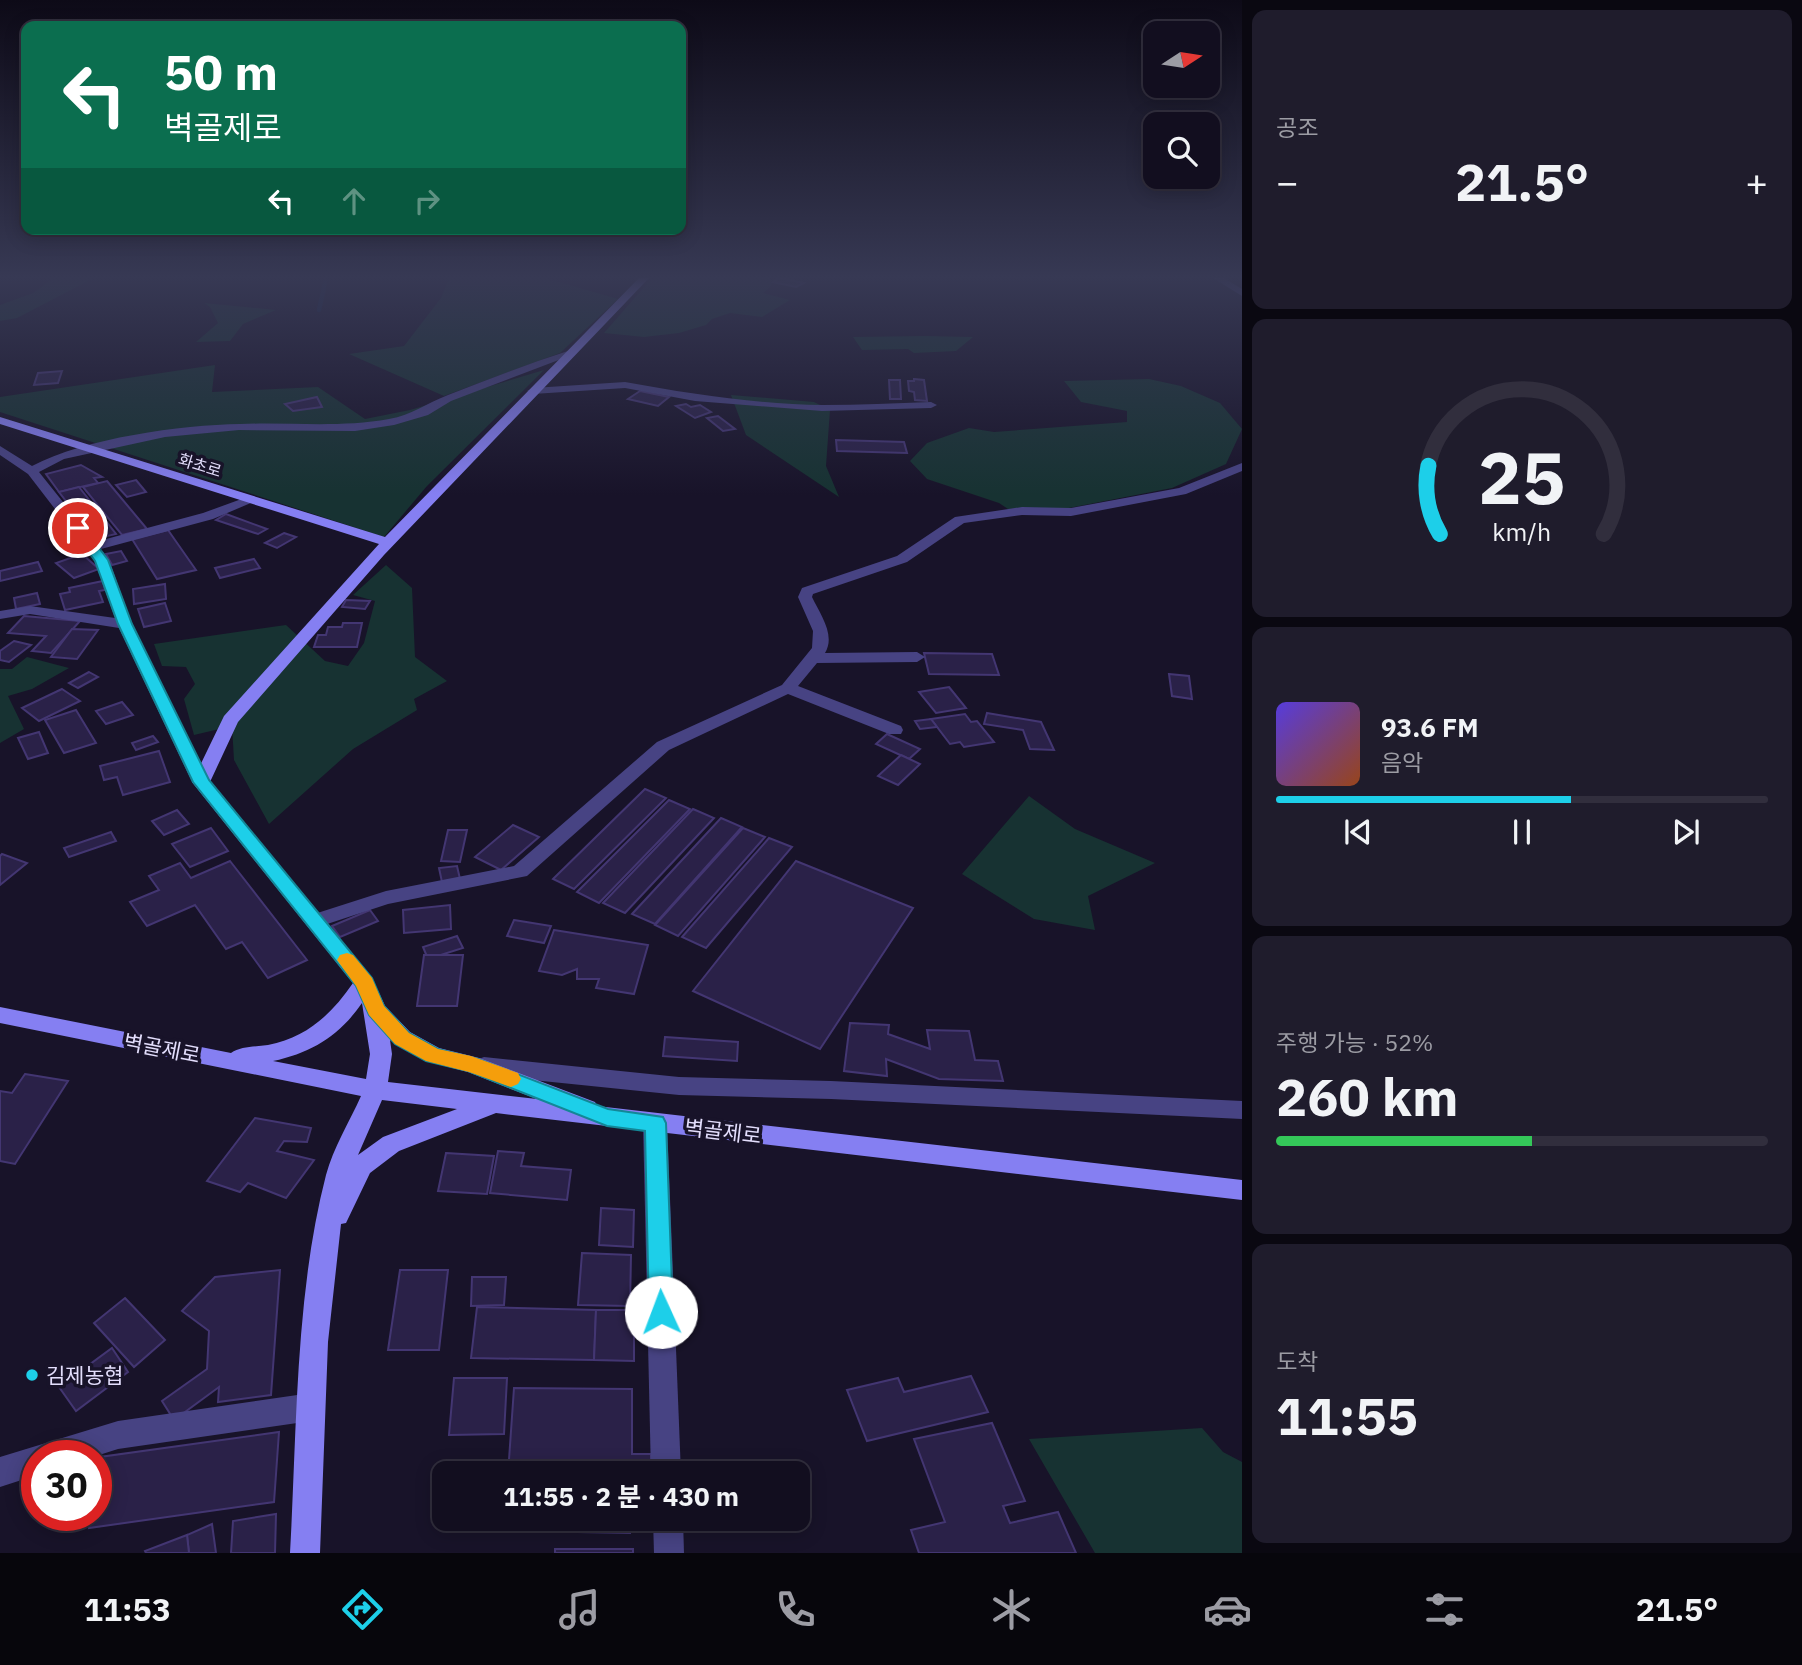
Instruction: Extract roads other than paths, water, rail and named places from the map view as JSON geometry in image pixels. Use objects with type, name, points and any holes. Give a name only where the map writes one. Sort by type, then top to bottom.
[{"type":"street","points":[[201,782],[230,720],[389,543],[574,350]]},
{"type":"street","points":[[32,471],[60,456],[165,433],[240,427],[355,428],[394,422],[424,413],[447,399],[501,377],[572,353]]},
{"type":"street","points":[[533,391],[625,385],[695,398],[822,408],[932,405]]},
{"type":"street","name":"화초로","points":[[0,420],[389,543]]},
{"type":"street","points":[[0,450],[32,471],[102,560],[125,624],[201,782],[365,983],[376,1010],[381,1054],[375,1090],[340,1172],[326,1237],[315,1342],[305,1553]]},
{"type":"street","points":[[314,921],[386,898],[520,871],[663,746],[788,688],[820,649],[821,631],[805,597],[807,591],[902,559],[960,520],[1022,511],[1083,510],[1182,491],[1242,467]]},
{"type":"street","points":[[93,547],[208,516],[252,500]]},
{"type":"street","points":[[0,615],[30,610],[125,624]]},
{"type":"street","points":[[813,658],[917,657]]},
{"type":"street","points":[[788,688],[895,730]]},
{"type":"street","points":[[221,1059],[287,1051],[307,1044],[346,1012],[365,983]]},
{"type":"street","points":[[376,1010],[402,1038],[433,1055],[471,1064],[679,1086],[831,1090],[1242,1110]]},
{"type":"street","name":"벽골제로","points":[[0,1015],[375,1090],[1242,1190]]},
{"type":"street","points":[[471,1064],[607,1117]]},
{"type":"street","points":[[326,1237],[362,1166],[391,1144],[495,1104]]},
{"type":"street","points":[[655,1123],[666,1461]]},
{"type":"street","points":[[102,1440],[118,1435],[312,1406]]},
{"type":"street","points":[[0,1472],[21,1466]]},
{"type":"street","points":[[668,1531],[669,1553]]},
{"type":"place","name":"김제농협","points":[[32,1375]]}]
